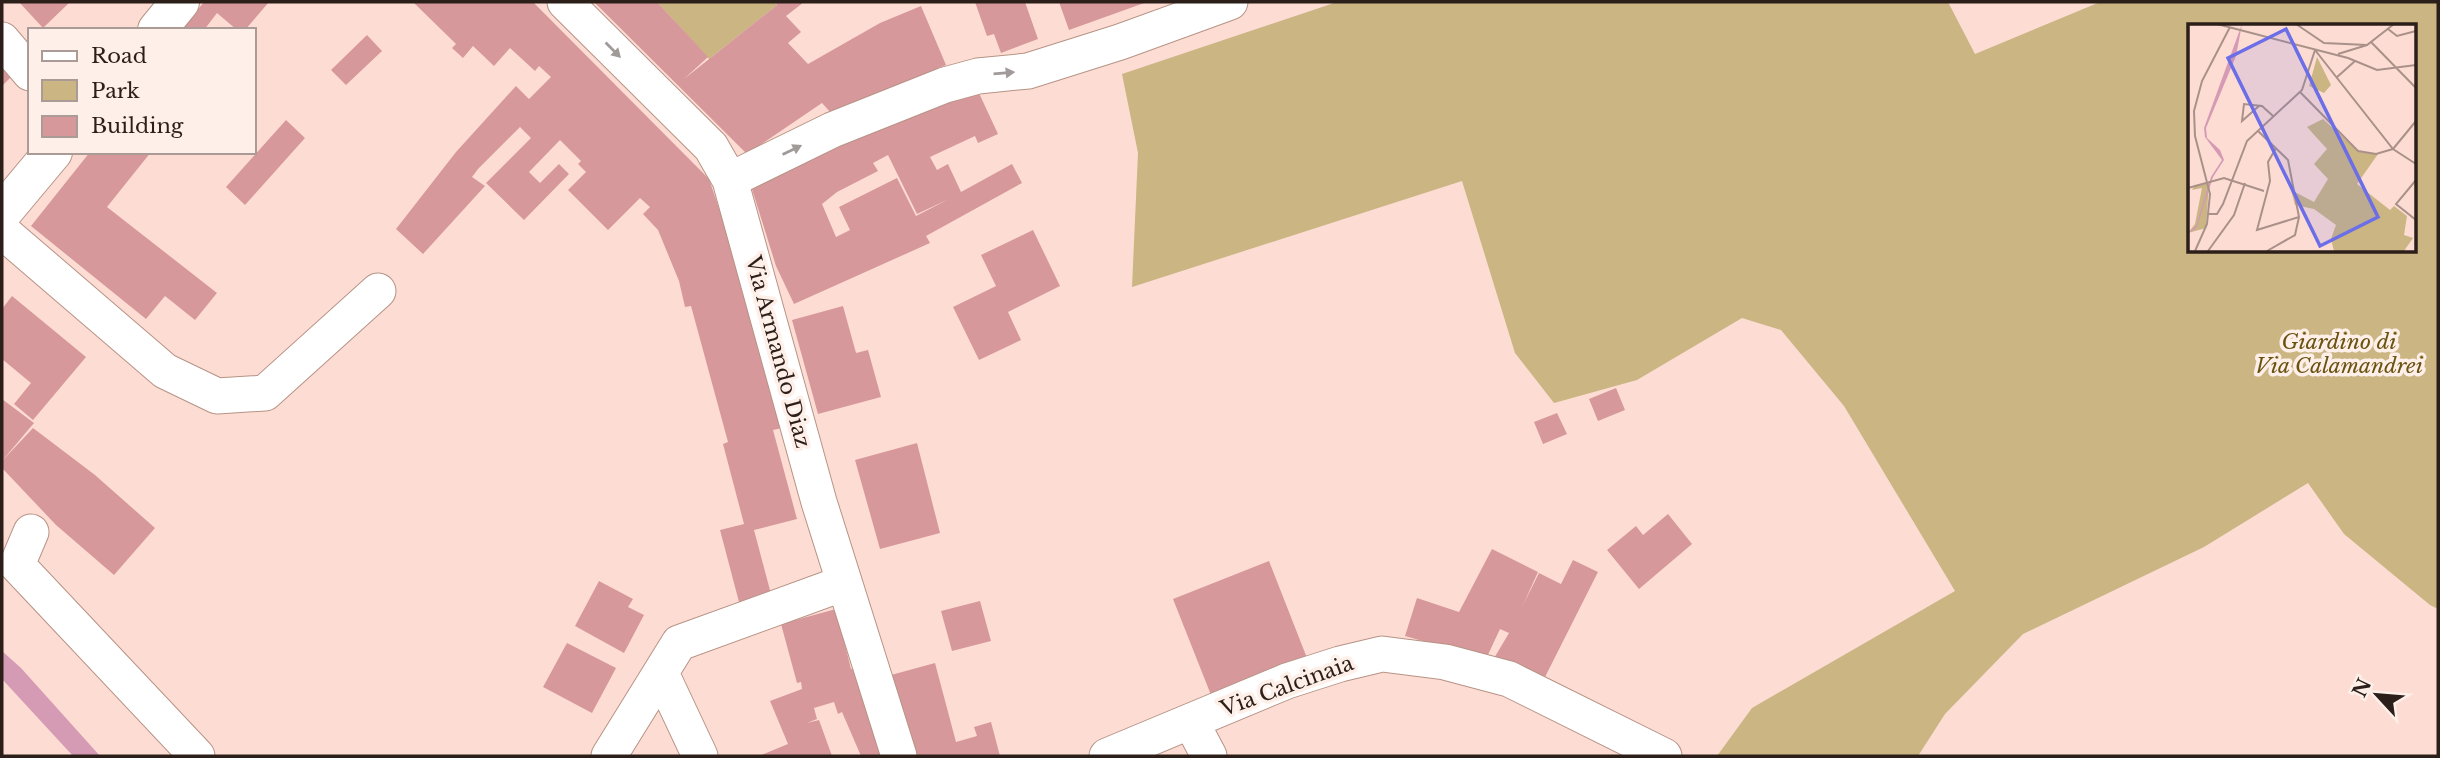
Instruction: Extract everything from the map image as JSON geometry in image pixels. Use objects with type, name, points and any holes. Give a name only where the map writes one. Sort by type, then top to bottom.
[{"type":"main road","points":[[159,28],[180,2]]},
{"type":"main road","points":[[2,213],[51,154]]},
{"type":"street","name":"Via Armando Diaz","points":[[565,2],[711,147],[730,180],[819,502],[899,756]]},
{"type":"street","points":[[730,180],[832,130],[945,85],[978,76],[1028,71],[1120,42],[1230,2]]},
{"type":"street","points":[[2,40],[28,71]]},
{"type":"street","points":[[2,231],[165,371],[217,396],[265,393],[378,291]]},
{"type":"street","points":[[31,532],[17,565],[197,756]]},
{"type":"street","points":[[608,756],[679,643],[844,583]]},
{"type":"street","name":"Via Calcinaia","points":[[1107,756],[1287,681],[1382,654],[1445,662],[1508,680],[1664,756]]},
{"type":"street","points":[[661,673],[700,756]]},
{"type":"street","points":[[1191,722],[1209,756]]},
{"type":"green space","points":[[657,2],[774,2],[777,5],[709,59]]},
{"type":"green space","name":"Giardino di Via Calamandrei","points":[[1337,2],[1948,2],[1975,54],[2100,2],[2438,2],[2438,609],[2344,534],[2308,483],[2204,547],[2023,634],[1945,714],[1918,756],[1717,756],[1752,708],[1955,591],[1844,406],[1781,330],[1742,318],[1637,380],[1554,403],[1515,353],[1462,181],[1132,287],[1138,153],[1122,74]]},
{"type":"shaded area","points":[[2,651],[21,668],[100,756],[73,756],[2,679]]},
{"type":"building","points":[[19,2],[70,2],[43,28]]},
{"type":"building","points":[[204,2],[269,2],[247,28],[235,28],[217,13],[206,28],[183,28]]},
{"type":"building","points":[[413,2],[533,2],[709,179],[738,264],[782,428],[773,430],[797,519],[754,530],[771,594],[739,602],[720,530],[744,524],[723,444],[728,442],[691,306],[685,307],[679,281],[658,230],[643,214],[650,207],[640,198],[608,230],[568,190],[586,172],[578,164],[581,161],[560,140],[529,172],[540,183],[559,164],[569,174],[524,220],[486,183],[531,138],[520,127],[472,177],[485,186],[423,254],[396,229],[456,152],[516,86],[529,99],[551,77],[539,66],[535,71],[510,48],[494,66],[473,46],[463,58],[452,48],[456,44]]},
{"type":"building","points":[[594,2],[657,2],[708,57],[684,79],[777,5],[774,2],[804,2],[786,16],[801,32],[788,43],[808,64],[880,23],[921,6],[946,65],[831,113],[822,103],[747,154]]},
{"type":"building","points":[[975,2],[1025,2],[1038,39],[1001,53],[994,34],[987,36]]},
{"type":"building","points":[[1059,2],[1147,2],[1069,30]]},
{"type":"building","points":[[367,35],[382,51],[346,85],[331,70]]},
{"type":"building","points":[[2,67],[11,77],[2,86]]},
{"type":"building","points":[[978,91],[998,134],[978,143],[975,136],[930,157],[937,170],[948,164],[961,192],[1012,164],[1022,183],[926,236],[930,243],[794,304],[776,266],[752,189],[859,134],[911,118],[909,113]],"holes":[[[888,155],[917,214],[949,199],[916,216],[897,178],[839,207],[850,230],[836,237],[822,204],[837,192],[878,171],[873,163]]]},
{"type":"building","points":[[286,120],[305,138],[245,205],[226,187]]},
{"type":"building","points":[[88,154],[149,154],[107,207],[217,293],[195,320],[165,296],[146,319],[31,226]]},
{"type":"building","points":[[1033,230],[1060,286],[1008,312],[1021,340],[979,360],[953,307],[996,286],[981,255]]},
{"type":"building","points":[[12,296],[86,357],[33,420],[14,404],[31,383],[2,359],[2,309]]},
{"type":"building","points":[[843,306],[856,353],[868,350],[881,397],[818,414],[792,320]]},
{"type":"building","points":[[1616,388],[1625,410],[1598,421],[1589,399]]},
{"type":"building","points":[[2,399],[34,423],[2,461]]},
{"type":"building","points":[[1557,413],[1567,434],[1543,444],[1534,422]]},
{"type":"building","points":[[33,428],[95,475],[155,528],[114,575],[56,525],[2,468],[2,461]]},
{"type":"building","points":[[917,443],[940,533],[880,549],[855,460]]},
{"type":"building","points":[[1668,514],[1692,544],[1639,589],[1607,550],[1636,526],[1643,535]]},
{"type":"building","points":[[1492,549],[1538,572],[1523,605],[1539,573],[1561,584],[1573,560],[1598,572],[1544,679],[1493,660],[1509,633],[1500,629],[1486,659],[1405,636],[1417,598],[1459,612]]},
{"type":"building","points":[[1269,561],[1307,658],[1211,695],[1173,599]]},
{"type":"building","points":[[599,581],[633,599],[628,607],[644,615],[624,653],[575,626]]},
{"type":"building","points":[[980,601],[991,641],[952,651],[941,611]]},
{"type":"building","points":[[836,609],[851,669],[854,668],[885,756],[861,756],[842,712],[838,714],[834,702],[814,708],[817,719],[807,723],[819,720],[832,756],[759,756],[788,744],[770,701],[802,689],[801,682],[797,683],[781,624]]},
{"type":"building","points":[[567,643],[616,668],[592,713],[543,687]]},
{"type":"building","points":[[935,663],[956,742],[977,736],[974,727],[991,722],[1000,756],[917,756],[891,675]]}]
